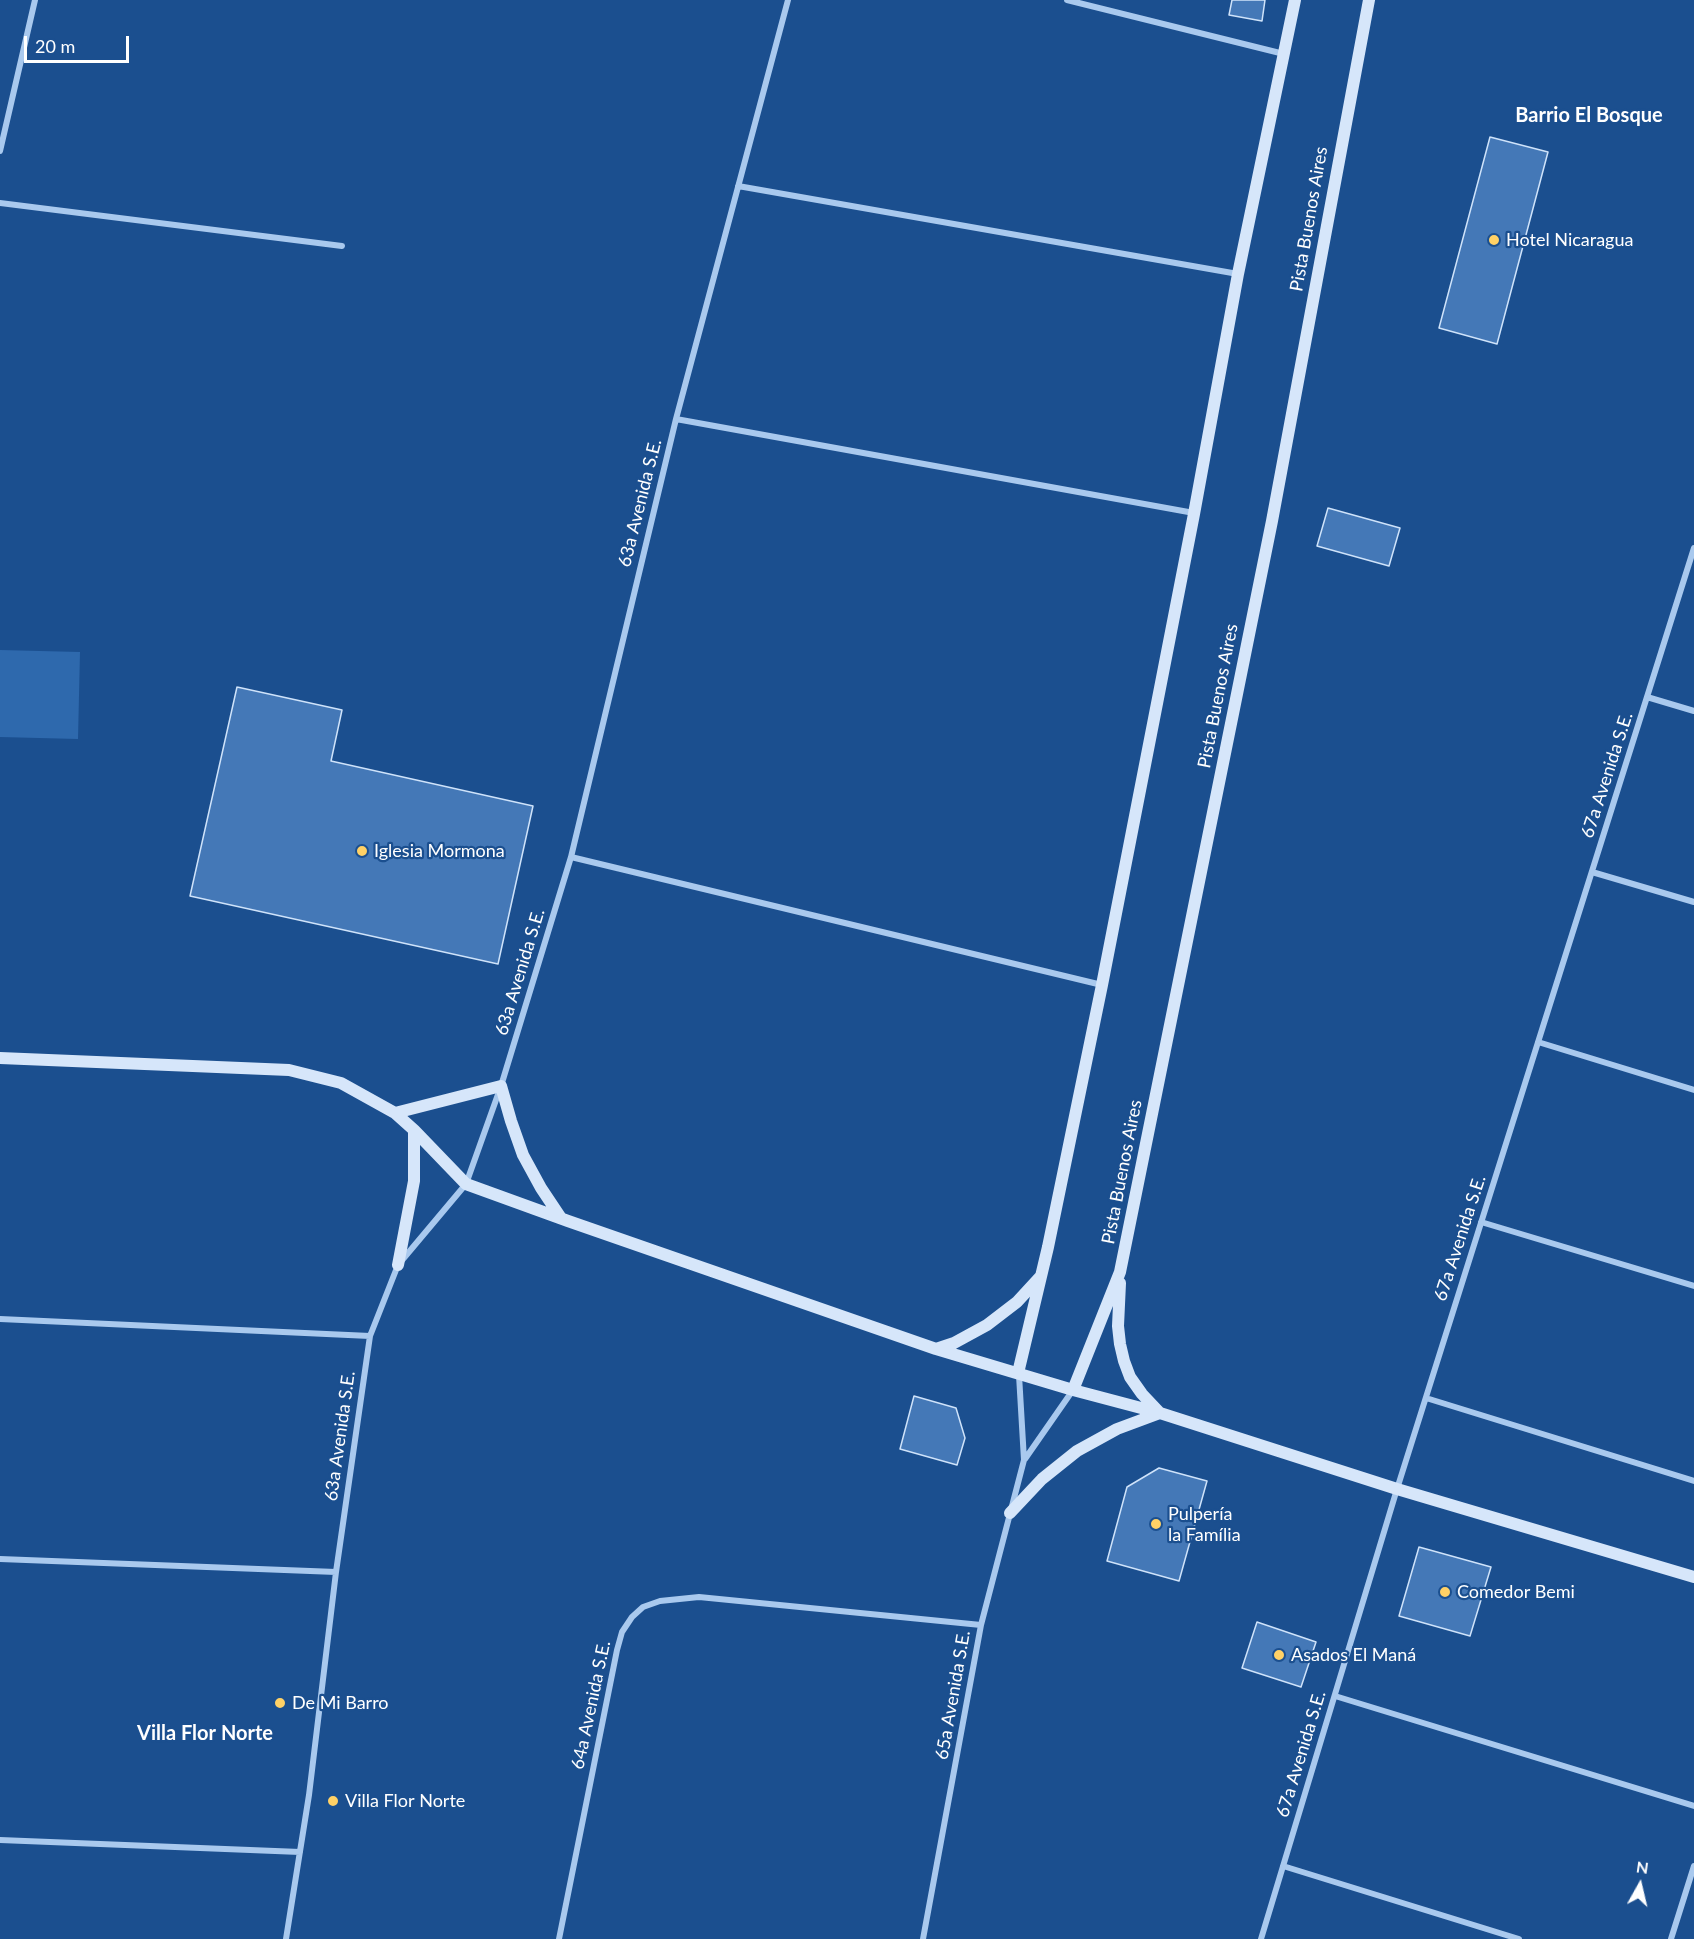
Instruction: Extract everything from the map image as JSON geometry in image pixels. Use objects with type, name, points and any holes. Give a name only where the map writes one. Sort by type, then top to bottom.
[{"type":"street","points":[[0,151],[35,0]]},
{"type":"street","name":"63a Avenida S.E.","points":[[286,1939],[309,1795],[336,1572],[370,1336],[398,1265],[466,1184],[501,1086],[571,857],[676,419],[788,0]]},
{"type":"street","points":[[1067,0],[1284,54]]},
{"type":"street","points":[[1018,1373],[1042,1275],[1102,986],[1238,274],[1295,0]]},
{"type":"street","name":"Pista Buenos Aires","points":[[1073,1390],[1120,1272],[1269,533],[1369,0]]},
{"type":"street","points":[[0,112],[10,114]]},
{"type":"street","points":[[738,186],[1238,274]]},
{"type":"street","points":[[0,203],[342,246]]},
{"type":"street","points":[[676,419],[1194,513]]},
{"type":"street","name":"67a Avenida S.E.","points":[[1261,1939],[1397,1489],[1694,548]]},
{"type":"street","points":[[1647,697],[1694,711]]},
{"type":"street","points":[[571,857],[1102,986]]},
{"type":"street","points":[[1592,872],[1694,902]]},
{"type":"street","points":[[1538,1042],[1694,1090]]},
{"type":"street","points":[[0,1058],[289,1070],[341,1083],[395,1113],[466,1184],[936,1349],[1160,1413],[1397,1489],[1694,1577]]},
{"type":"street","points":[[395,1113],[501,1086],[524,1155],[541,1188],[561,1218]]},
{"type":"street","points":[[398,1265],[414,1181],[414,1130]]},
{"type":"street","points":[[1481,1222],[1694,1286]]},
{"type":"street","points":[[1120,1272],[1118,1326],[1124,1361],[1142,1394],[1160,1413]]},
{"type":"street","points":[[936,1349],[971,1334],[1002,1314],[1017,1302],[1042,1275]]},
{"type":"street","points":[[0,1319],[370,1336]]},
{"type":"street","name":"65a Avenida S.E.","points":[[923,1939],[981,1625],[1024,1460],[1018,1373]]},
{"type":"street","name":"65a Avenida S.E.","points":[[1024,1460],[1073,1390]]},
{"type":"street","points":[[1426,1398],[1694,1481]]},
{"type":"street","points":[[1010,1513],[1042,1479],[1077,1451],[1118,1429],[1160,1413]]},
{"type":"street","points":[[0,1560],[336,1572]]},
{"type":"street","name":"64a Avenida S.E.","points":[[560,1939],[617,1650],[622,1632],[632,1617],[643,1607],[660,1601],[699,1597],[981,1625]]},
{"type":"street","points":[[1335,1696],[1694,1806]]},
{"type":"street","points":[[0,1840],[300,1852]]},
{"type":"street","points":[[1283,1866],[1519,1939]]},
{"type":"street","points":[[1671,1939],[1694,1866]]},
{"type":"shaded area","points":[[0,650],[80,652],[78,739],[0,737]]},
{"type":"building","points":[[1232,0],[1265,0],[1262,21],[1229,15]]},
{"type":"building","name":"Hotel Nicaragua","points":[[1490,137],[1548,152],[1497,344],[1439,328]]},
{"type":"building","points":[[1328,508],[1400,528],[1389,566],[1317,546]]},
{"type":"building","name":"Iglesia Mormona","points":[[237,687],[342,710],[331,761],[533,806],[498,964],[190,896]]},
{"type":"building","points":[[914,1396],[956,1408],[965,1438],[957,1465],[900,1449]]},
{"type":"building","name":"Pulpería la Família","points":[[1159,1468],[1207,1481],[1179,1581],[1107,1561],[1127,1487]]},
{"type":"building","name":"Comedor Bemi","points":[[1419,1547],[1491,1567],[1470,1636],[1399,1616]]},
{"type":"building","name":"Asados El Maná","points":[[1257,1622],[1316,1642],[1301,1687],[1242,1668]]},
{"type":"place","name":"Hotel Nicaragua","points":[[1494,240]]},
{"type":"place","name":"Iglesia Mormona","points":[[362,851]]},
{"type":"place","name":"Pulpería la Família","points":[[1156,1524]]},
{"type":"place","name":"Comedor Bemi","points":[[1445,1592]]},
{"type":"place","name":"Asados El Maná","points":[[1279,1655]]},
{"type":"place","name":"De Mi Barro","points":[[280,1703]]},
{"type":"place","name":"Villa Flor Norte","points":[[333,1801]]},
{"type":"district","name":"Barrio El Bosque","points":[[1589,116]]},
{"type":"district","name":"Villa Flor Norte","points":[[205,1734]]}]
